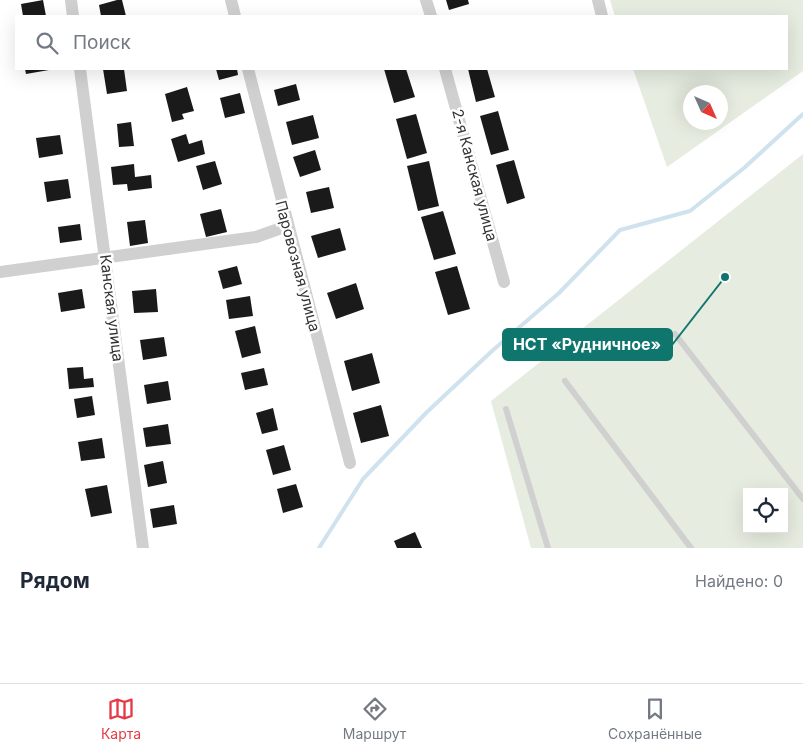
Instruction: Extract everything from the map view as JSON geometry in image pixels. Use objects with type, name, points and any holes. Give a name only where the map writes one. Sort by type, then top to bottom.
[{"type":"street","points":[[71,0],[73,15]]},
{"type":"street","points":[[231,0],[235,15]]},
{"type":"street","points":[[426,0],[431,15]]},
{"type":"street","points":[[598,0],[602,15]]},
{"type":"street","name":"Канская улица","points":[[80,70],[143,548]]},
{"type":"street","name":"Паровозная улица","points":[[248,70],[287,226],[350,463]]},
{"type":"street","name":"2-я Канская улица","points":[[445,70],[504,282]]},
{"type":"street","points":[[0,272],[256,237],[287,226]]},
{"type":"lane","points":[[675,334],[803,499]]},
{"type":"lane","points":[[565,381],[691,548]]},
{"type":"lane","points":[[506,409],[548,548]]},
{"type":"shaded area","points":[[610,0],[803,0],[803,71],[728,124],[728,85],[683,85],[683,130],[719,130],[667,167],[633,70],[788,70],[788,15],[615,15]]},
{"type":"shaded area","points":[[803,154],[803,548],[531,548],[491,401]]},
{"type":"building","points":[[43,0],[46,15],[23,15],[21,4]]},
{"type":"building","points":[[122,0],[126,15],[101,15],[99,5]]},
{"type":"building","points":[[446,0],[468,0],[469,4],[449,10]]},
{"type":"building","points":[[25,70],[49,70],[26,74]]},
{"type":"building","points":[[103,70],[124,70],[127,91],[107,94]]},
{"type":"building","points":[[216,70],[237,70],[238,75],[219,80]]},
{"type":"building","points":[[384,70],[406,70],[415,97],[394,103]]},
{"type":"building","points":[[468,70],[487,70],[495,97],[476,102]]},
{"type":"building","points":[[296,84],[300,100],[278,106],[274,90]]},
{"type":"building","points":[[187,87],[194,111],[182,114],[184,119],[172,122],[165,94]]},
{"type":"building","points":[[240,93],[245,113],[225,118],[220,98]]},
{"type":"building","points":[[498,111],[509,150],[491,155],[480,116]]},
{"type":"building","points":[[416,114],[427,153],[407,159],[396,119]]},
{"type":"building","points":[[313,115],[319,138],[292,145],[286,122]]},
{"type":"building","points":[[131,122],[134,146],[119,147],[117,124]]},
{"type":"building","points":[[186,134],[189,144],[202,140],[205,154],[178,162],[171,139]]},
{"type":"building","points":[[60,135],[63,154],[39,158],[36,138]]},
{"type":"building","points":[[315,150],[321,170],[300,177],[293,157]]},
{"type":"building","points":[[514,160],[525,198],[507,204],[496,165]]},
{"type":"building","points":[[215,161],[222,184],[203,190],[196,166]]},
{"type":"building","points":[[429,161],[439,206],[418,211],[407,166]]},
{"type":"building","points":[[134,164],[135,177],[151,175],[152,188],[128,191],[127,184],[113,185],[111,167]]},
{"type":"building","points":[[68,179],[71,198],[47,202],[44,182]]},
{"type":"building","points":[[329,187],[334,208],[311,213],[306,192]]},
{"type":"building","points":[[221,209],[227,232],[206,237],[200,214]]},
{"type":"building","points":[[443,211],[456,254],[434,260],[421,217]]},
{"type":"building","points":[[145,220],[148,243],[130,246],[127,222]]},
{"type":"building","points":[[80,224],[82,240],[60,243],[58,227]]},
{"type":"building","points":[[340,228],[346,250],[318,258],[311,236]]},
{"type":"building","points":[[237,266],[242,284],[223,289],[218,271]]},
{"type":"building","points":[[457,266],[470,309],[448,315],[435,272]]},
{"type":"building","points":[[356,283],[364,309],[336,319],[327,293]]},
{"type":"building","points":[[82,289],[85,308],[61,312],[58,293]]},
{"type":"building","points":[[156,289],[158,312],[134,313],[132,291]]},
{"type":"building","points":[[250,296],[253,316],[229,319],[226,300]]},
{"type":"building","points":[[255,326],[261,353],[242,358],[235,331]]},
{"type":"building","points":[[164,337],[167,356],[143,360],[140,340]]},
{"type":"building","points":[[372,353],[380,383],[352,391],[344,361]]},
{"type":"building","points":[[83,367],[84,379],[93,378],[94,387],[69,389],[67,368]]},
{"type":"building","points":[[264,368],[268,385],[245,390],[241,373]]},
{"type":"building","points":[[168,381],[171,400],[147,404],[144,385]]},
{"type":"building","points":[[92,396],[95,415],[77,418],[74,399]]},
{"type":"building","points":[[381,405],[389,436],[361,443],[353,413]]},
{"type":"building","points":[[273,408],[278,430],[262,434],[256,413]]},
{"type":"building","points":[[168,424],[171,444],[146,447],[143,428]]},
{"type":"building","points":[[102,438],[105,458],[81,461],[78,442]]},
{"type":"building","points":[[284,445],[291,470],[273,475],[266,450]]},
{"type":"building","points":[[163,461],[167,483],[148,487],[144,465]]},
{"type":"building","points":[[296,484],[303,507],[283,513],[277,489]]},
{"type":"building","points":[[107,485],[112,513],[91,517],[85,489]]},
{"type":"building","points":[[174,505],[177,524],[153,528],[150,509]]},
{"type":"building","points":[[415,532],[422,548],[397,548],[394,541]]},
{"type":"waterway","points":[[319,548],[363,479],[427,412],[492,351],[559,293],[620,230],[690,211],[744,168],[803,114]]},
{"type":"place","name":"НСТ «Рудничное»","points":[[725,277]]}]
